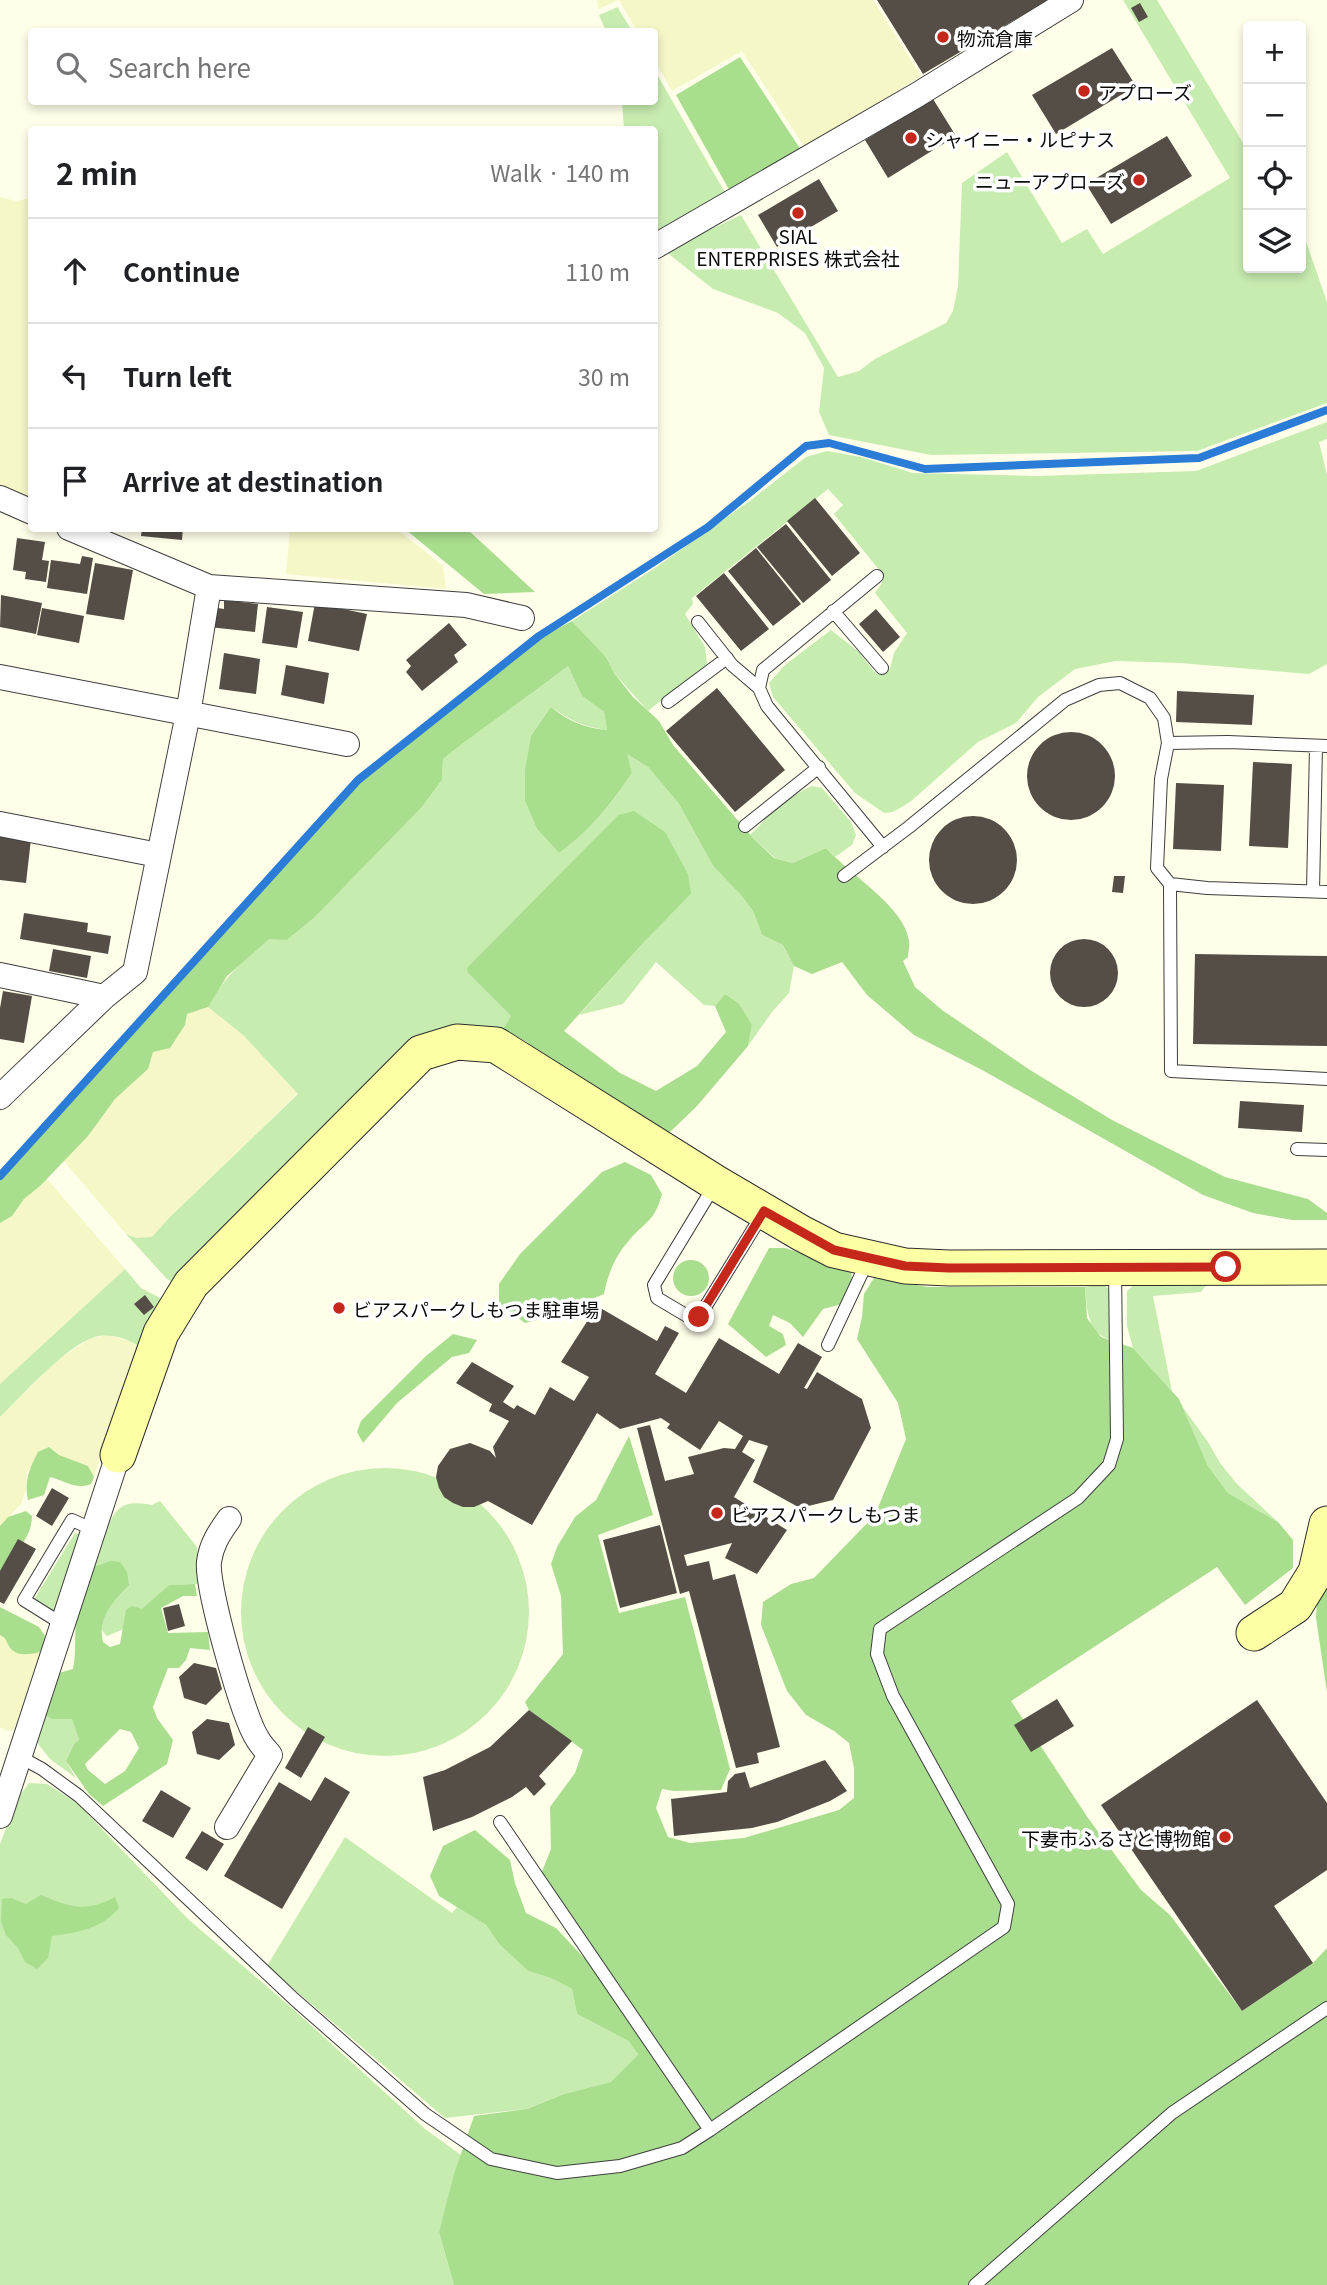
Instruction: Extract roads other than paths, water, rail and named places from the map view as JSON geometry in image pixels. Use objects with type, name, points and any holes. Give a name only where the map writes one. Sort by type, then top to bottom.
[{"type":"street","points":[[658,245],[917,95],[1071,0]]},
{"type":"street","points":[[0,498],[28,510]]},
{"type":"street","points":[[78,532],[209,587],[466,605],[522,618]]},
{"type":"street","points":[[0,1097],[104,997],[135,972],[188,714],[209,587]]},
{"type":"street","points":[[0,677],[347,744]]},
{"type":"street","points":[[0,824],[158,855]]},
{"type":"street","points":[[0,975],[104,997]]},
{"type":"street","points":[[0,1816],[118,1455],[161,1334],[191,1284],[421,1053],[457,1042],[496,1045],[764,1211],[834,1250],[869,1259],[905,1266],[949,1268],[1327,1267]]},
{"type":"street","points":[[227,1827],[270,1755],[256,1738],[244,1710],[218,1618],[208,1564],[215,1538],[229,1519]]},
{"type":"street","points":[[1254,1633],[1295,1606],[1316,1572],[1327,1524]]},
{"type":"lane","points":[[759,688],[763,670],[877,576]]},
{"type":"lane","points":[[833,611],[882,668]]},
{"type":"lane","points":[[698,622],[727,658],[759,688],[767,706],[883,847]]},
{"type":"lane","points":[[668,702],[727,658]]},
{"type":"lane","points":[[844,876],[1065,701],[1099,685],[1120,683],[1150,698],[1164,718],[1168,743],[1161,779],[1157,868],[1170,884],[1171,1071],[1327,1079]]},
{"type":"lane","points":[[1168,743],[1228,742],[1322,746],[1312,891]]},
{"type":"lane","points":[[745,826],[819,767]]},
{"type":"lane","points":[[1170,884],[1207,888],[1327,892]]},
{"type":"lane","points":[[1297,1149],[1327,1150]]},
{"type":"lane","points":[[716,1183],[654,1285],[657,1298],[690,1317],[699,1317],[764,1211]]},
{"type":"lane","points":[[828,1345],[869,1259]]},
{"type":"lane","points":[[20,1757],[43,1769],[79,1796],[294,1999],[425,2114],[491,2159],[557,2174],[620,2166],[682,2148],[1004,1927],[1008,1904],[893,1696],[877,1654],[880,1629],[1078,1498],[1109,1465],[1117,1439],[1115,1268]]},
{"type":"lane","points":[[64,1625],[24,1600],[72,1520],[94,1530]]},
{"type":"lane","points":[[500,1822],[710,2130]]},
{"type":"lane","points":[[975,2285],[1172,2113],[1327,2008]]},
{"type":"waterway","points":[[0,1176],[358,780],[539,636],[708,527],[806,446],[829,443],[925,469],[1199,458],[1327,410]]},
{"type":"place","name":"物流倉庫","points":[[943,37]]},
{"type":"place","name":"アプローズ","points":[[1084,91]]},
{"type":"place","name":"シャイニー・ルピナス","points":[[911,138]]},
{"type":"place","name":"ニューアプローズ","points":[[1139,180]]},
{"type":"place","name":"SIAL ENTERPRISES 株式会社","points":[[798,213]]},
{"type":"place","name":"ビアスパークしもつま駐車場","points":[[339,1308]]},
{"type":"place","name":"ビアスパークしもつま","points":[[717,1513]]},
{"type":"place","name":"下妻市ふるさと博物館","points":[[1225,1837]]}]
